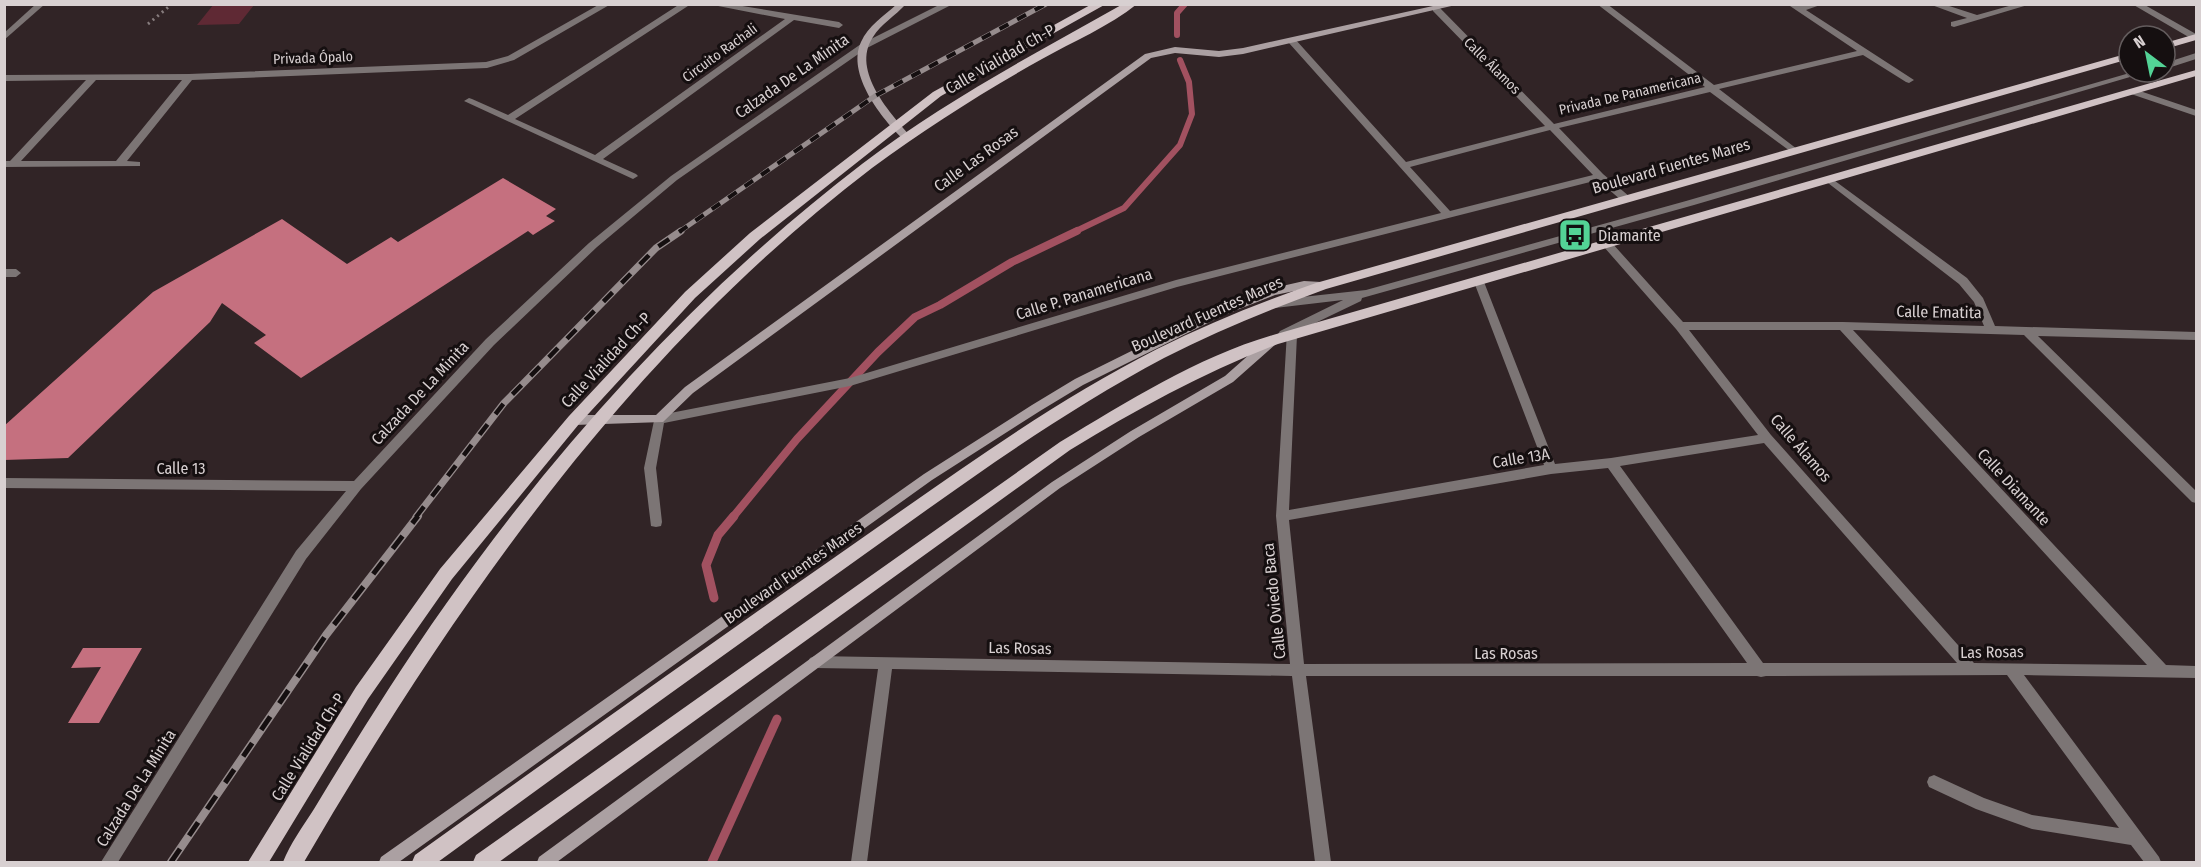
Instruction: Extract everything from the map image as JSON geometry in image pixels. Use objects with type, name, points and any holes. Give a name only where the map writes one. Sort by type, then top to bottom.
[{"type":"main road","name":"Calle Vialidad Ch-P","points":[[258,862],[363,693],[446,574],[574,420],[690,295],[755,236],[937,94],[1101,4]]},
{"type":"main road","name":"Calle Vialidad Ch-P","points":[[294,862],[334,790],[470,582],[598,421],[692,317],[788,230],[866,167],[966,98],[1132,4]]},
{"type":"main road","points":[[2177,42],[2195,37]]},
{"type":"main road","name":"Boulevard Fuentes Mares","points":[[422,862],[640,703],[1028,432],[1139,365],[1264,306],[1322,286],[2117,59]]},
{"type":"main road","points":[[483,862],[1065,446],[1128,407],[1185,377],[1273,340],[1831,181],[2196,73]]},
{"type":"street","points":[[4,38],[41,4]]},
{"type":"street","name":"Privada Ópalo","points":[[4,78],[189,77],[487,65],[511,58],[607,4]]},
{"type":"street","points":[[508,119],[687,4]]},
{"type":"street","name":"Circuito Rachali","points":[[712,4],[793,17]]},
{"type":"street","name":"Calzada De La Minita","points":[[109,862],[301,555],[357,486],[490,342],[593,245],[674,178],[864,46],[875,29],[902,4]]},
{"type":"street","points":[[864,46],[949,4]]},
{"type":"street","name":"Calle Las Rosas","points":[[658,419],[698,383],[1141,60],[1168,50],[1219,54],[1292,41],[1456,4]]},
{"type":"street","points":[[1601,4],[1794,151]]},
{"type":"street","points":[[1795,7],[1819,4]]},
{"type":"street","points":[[1933,4],[1975,18]]},
{"type":"street","points":[[1954,24],[2027,4]]},
{"type":"street","points":[[2136,4],[2195,37]]},
{"type":"street","points":[[1795,7],[1909,80]]},
{"type":"street","name":"Calle Álamos","points":[[1436,9],[1600,176],[1626,199]]},
{"type":"street","points":[[793,17],[839,25]]},
{"type":"street","name":"Circuito Rachali","points":[[596,159],[793,17]]},
{"type":"street","points":[[4,21],[22,22]]},
{"type":"street","points":[[1292,41],[1447,214]]},
{"type":"street","name":"Calzada De La Minita","points":[[864,46],[865,78],[895,128],[907,138]]},
{"type":"street","name":"Privada De Panamericana","points":[[1403,165],[1863,52]]},
{"type":"street","points":[[2177,63],[2196,57]]},
{"type":"street","points":[[8,164],[94,77]]},
{"type":"street","points":[[119,164],[189,77]]},
{"type":"street","points":[[1264,306],[1366,294],[2117,80]]},
{"type":"street","points":[[2134,92],[2196,113]]},
{"type":"street","points":[[469,101],[633,176]]},
{"type":"street","points":[[8,164],[137,164]]},
{"type":"street","name":"Calle P. Panamericana","points":[[574,420],[658,419],[795,394],[850,381],[1176,284],[1600,176]]},
{"type":"street","points":[[1831,181],[1963,281],[1979,301],[1991,330]]},
{"type":"street","name":"Calle Álamos","points":[[1608,245],[1680,326],[1767,438],[1972,670]]},
{"type":"street","points":[[1479,282],[1551,469]]},
{"type":"street","points":[[387,862],[908,491],[1036,408],[1079,382],[1220,312],[1273,292],[1304,285],[1322,286]]},
{"type":"street","points":[[545,862],[1056,484],[1229,379],[1273,340],[1366,294]]},
{"type":"street","name":"Calle Ematita","points":[[1680,326],[1843,326],[2196,336]]},
{"type":"street","name":"Calle Diamante","points":[[1843,326],[2162,671]]},
{"type":"street","points":[[2026,330],[2196,498]]},
{"type":"street","name":"Calle Oviedo Baca","points":[[1292,335],[1282,516],[1298,670],[1323,862]]},
{"type":"street","points":[[656,522],[650,468],[658,419]]},
{"type":"street","name":"Calle 13A","points":[[1282,516],[1551,469],[1611,463],[1767,438]]},
{"type":"street","points":[[1611,463],[1761,671]]},
{"type":"street","name":"Calle 13","points":[[4,483],[357,486]]},
{"type":"street","name":"Las Rosas","points":[[815,662],[1298,670],[2011,669],[2196,672]]},
{"type":"street","points":[[859,862],[886,664]]},
{"type":"street","points":[[2011,669],[2153,862]]},
{"type":"street","points":[[1934,782],[1981,804],[2032,822],[2135,838]]},
{"type":"path","points":[[148,24],[172,4]]},
{"type":"shaded area","points":[[214,4],[254,5],[239,24],[197,25]]},
{"type":"building","points":[[503,178],[556,209],[546,216],[555,221],[533,235],[528,231],[301,378],[254,343],[266,335],[222,303],[210,322],[68,458],[4,460],[4,426],[153,292],[282,219],[347,264],[391,237],[398,242]]},
{"type":"building","points":[[83,648],[142,648],[99,723],[68,723],[101,667],[71,668]]},
{"type":"waterway","points":[[1177,35],[1177,13],[1185,4]]},
{"type":"waterway","points":[[1074,232],[1124,208],[1180,145],[1192,114],[1189,82],[1180,60]]},
{"type":"waterway","points":[[733,517],[797,439],[878,352],[915,317],[940,305],[1012,262],[1077,231]]},
{"type":"waterway","points":[[714,598],[706,565],[718,535],[734,516]]},
{"type":"waterway","points":[[712,862],[777,719]]},
{"type":"railway","points":[[679,232],[875,96],[1046,4]]},
{"type":"railway","points":[[416,517],[504,403],[656,248],[681,231]]},
{"type":"railway","points":[[171,862],[326,635],[418,516]]},
{"type":"place","name":"Diamante","points":[[1575,235]]}]
